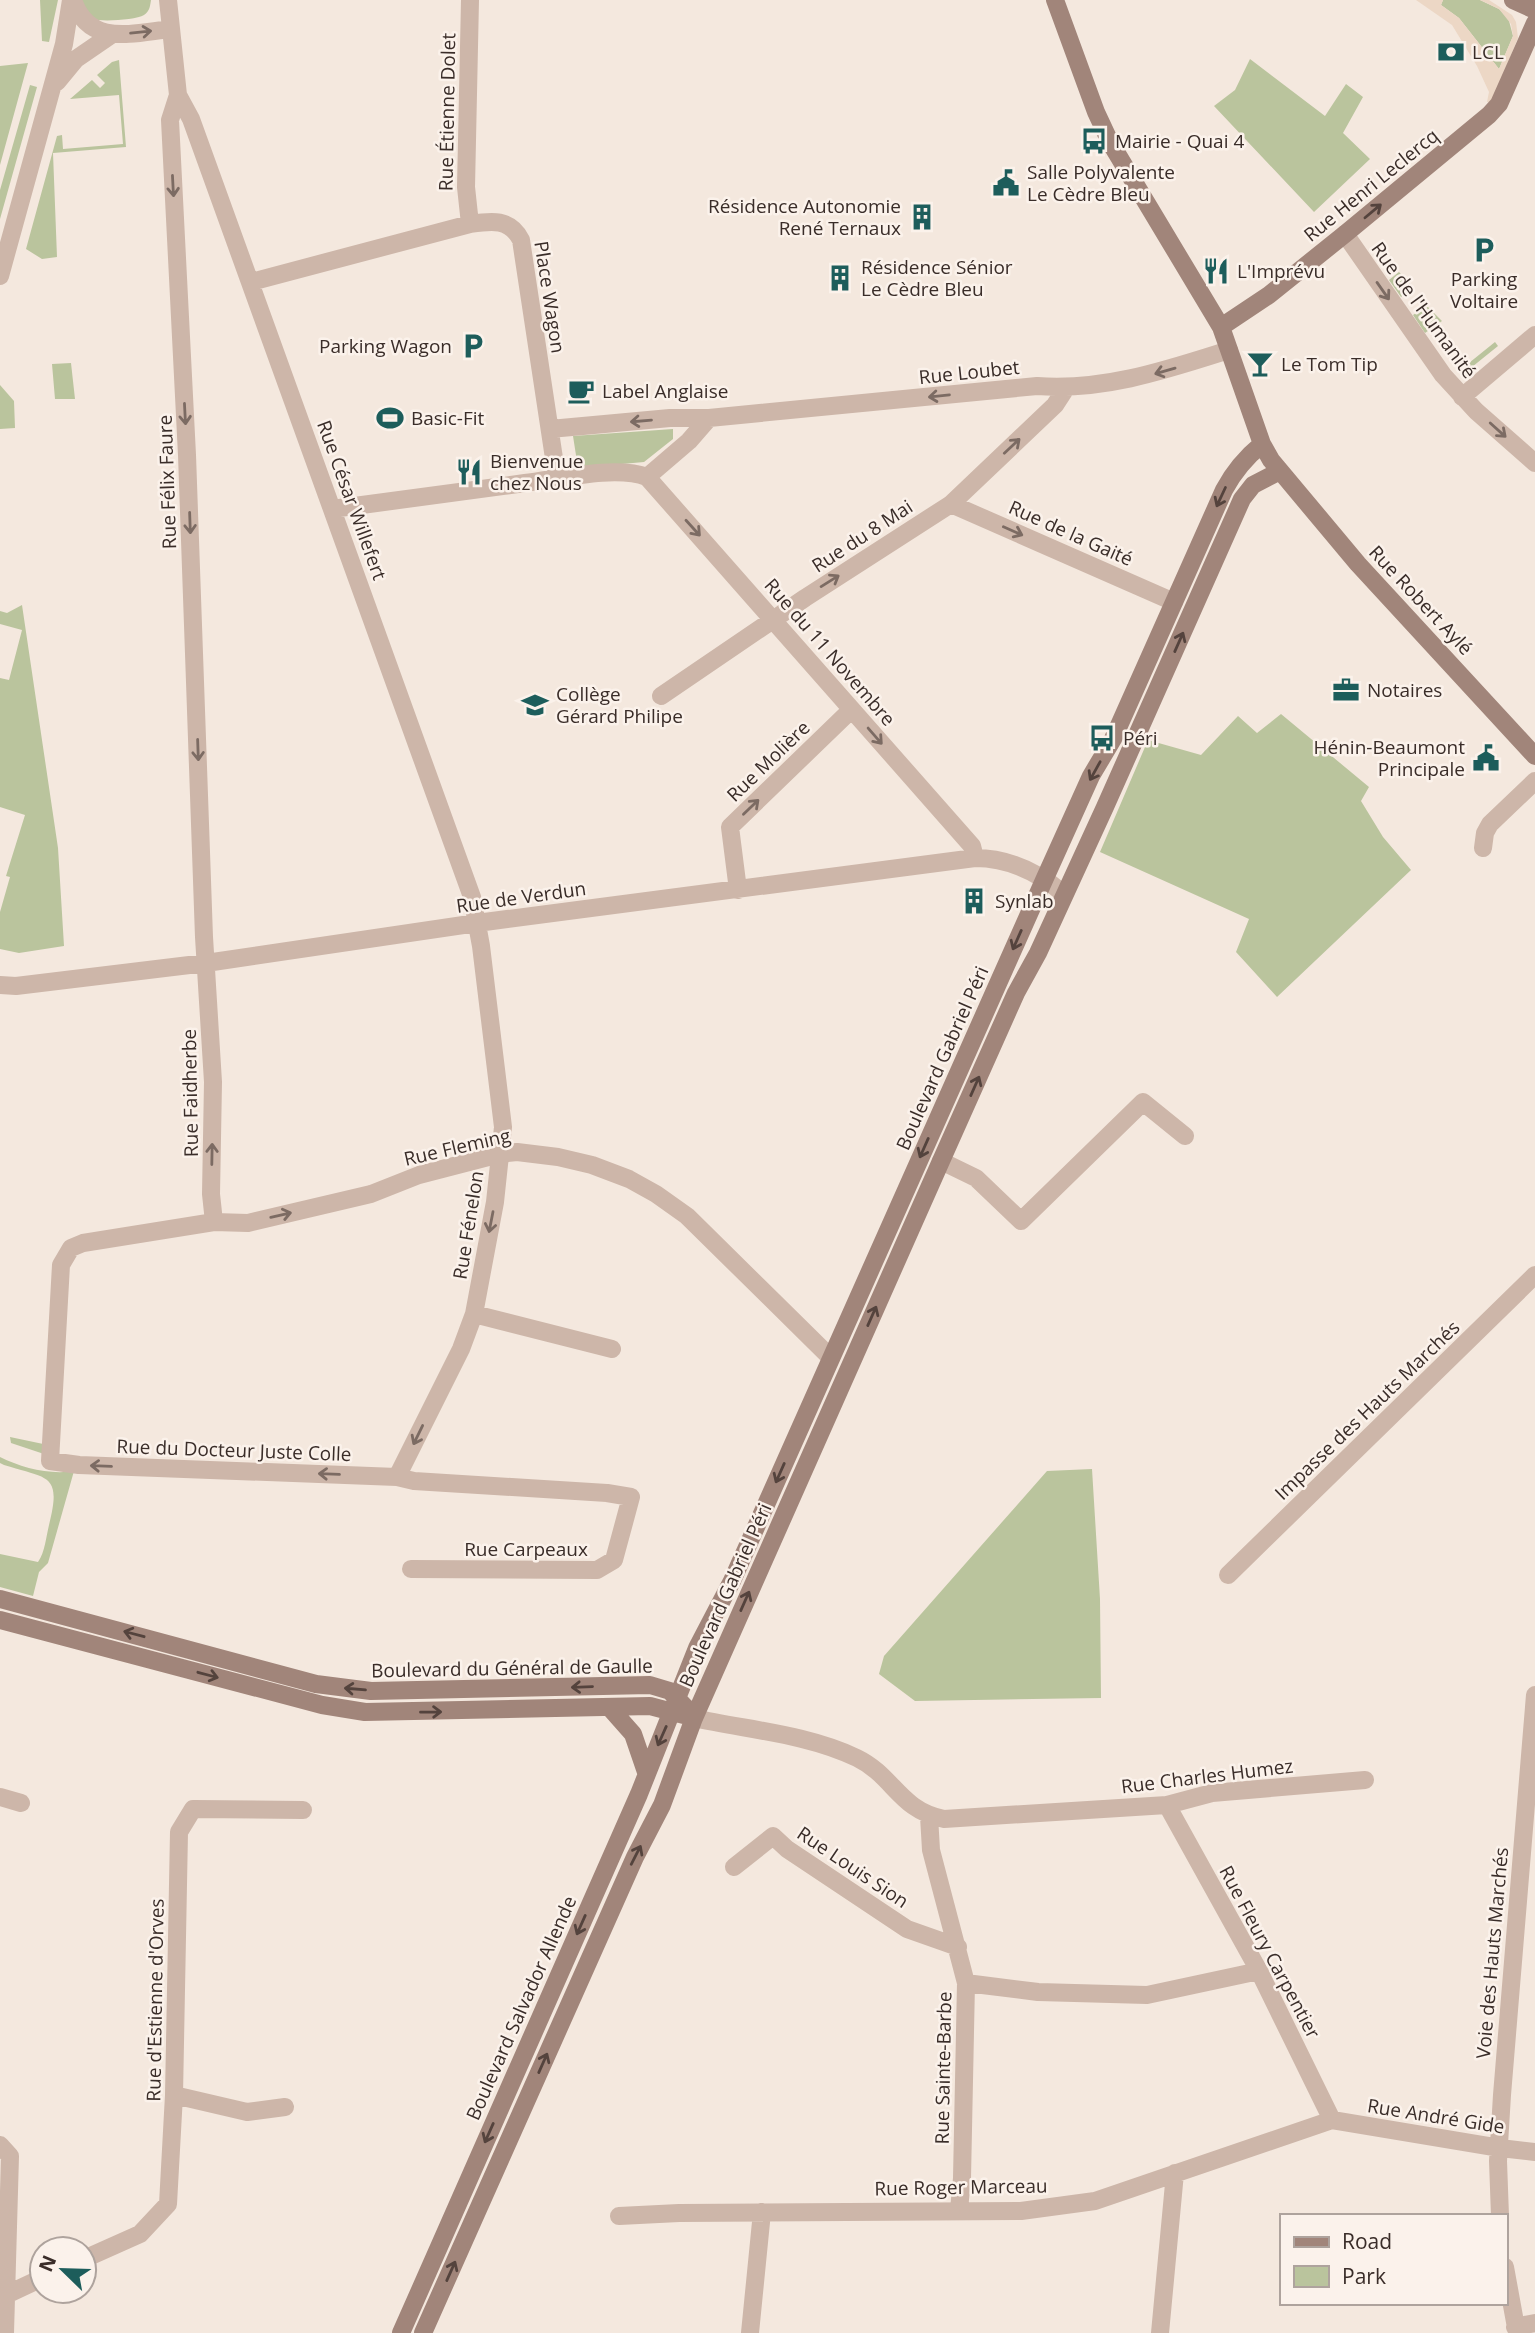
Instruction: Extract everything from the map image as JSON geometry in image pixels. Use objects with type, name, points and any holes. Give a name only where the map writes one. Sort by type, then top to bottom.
[{"type":"main road","name":"Rue Robert Aylé","points":[[1055,0],[1096,112],[1110,142],[1222,327],[1262,444],[1280,471],[1359,564],[1535,756]]},
{"type":"main road","points":[[1513,0],[1535,10]]},
{"type":"main road","name":"Rue Henri Leclercq","points":[[1222,327],[1269,295],[1489,115],[1499,104],[1535,23]]},
{"type":"main road","name":"Boulevard Gabriel Péri","points":[[676,1705],[705,1629],[732,1581],[1091,776],[1113,739],[1229,481],[1247,456],[1262,444]]},
{"type":"main road","name":"Boulevard Gabriel Péri","points":[[694,1718],[941,1161],[1105,807],[1242,499],[1253,485],[1280,471]]},
{"type":"main road","name":"Boulevard du Général de Gaulle","points":[[0,1599],[316,1684],[346,1689],[650,1685],[670,1691],[676,1705],[694,1718]]},
{"type":"main road","name":"Boulevard du Général de Gaulle","points":[[0,1620],[318,1703],[365,1712],[676,1705]]},
{"type":"main road","name":"Boulevard Salvador Allende","points":[[401,2333],[676,1705]]},
{"type":"main road","points":[[610,1708],[633,1734],[646,1772]]},
{"type":"main road","points":[[423,2333],[629,1870],[660,1811],[694,1718]]},
{"type":"street","points":[[72,0],[82,20],[92,28],[111,35],[171,29]]},
{"type":"street","points":[[0,276],[64,44],[72,0]]},
{"type":"street","name":"Rue Félix Faure","points":[[168,0],[178,95],[170,120],[187,455],[206,963]]},
{"type":"street","name":"Rue Étienne Dolet","points":[[470,0],[466,187],[470,224]]},
{"type":"street","points":[[52,88],[76,59],[111,35]]},
{"type":"street","name":"Rue César Willefert","points":[[178,95],[191,119],[251,282],[472,897],[477,923]]},
{"type":"street","points":[[171,147],[198,141]]},
{"type":"street","name":"Place Wagon","points":[[251,282],[470,224],[492,221],[504,223],[516,231],[522,240],[557,478]]},
{"type":"street","name":"Rue de l'Humanité","points":[[1345,234],[1430,358],[1462,397],[1535,463]]},
{"type":"street","points":[[1462,397],[1535,335]]},
{"type":"street","name":"Rue Loubet","points":[[550,429],[670,418],[709,418],[1037,386],[1066,388],[1147,376],[1230,350]]},
{"type":"street","name":"Rue du 8 Mai","points":[[661,696],[951,504],[1055,405],[1066,388]]},
{"type":"street","points":[[332,509],[557,478],[622,472],[647,477],[689,441],[709,418]]},
{"type":"street","name":"Rue du 11 Novembre","points":[[647,477],[972,846],[975,858]]},
{"type":"street","name":"Rue de la Gaité","points":[[951,504],[1174,602]]},
{"type":"street","name":"Rue Molière","points":[[738,890],[730,827],[851,710]]},
{"type":"street","points":[[1483,848],[1485,833],[1490,824],[1535,781]]},
{"type":"street","name":"Rue de Verdun","points":[[0,985],[16,986],[206,963],[477,923],[975,858],[993,858],[1007,862],[1045,878],[1063,894]]},
{"type":"street","name":"Rue Fénelon","points":[[397,1477],[461,1349],[474,1314],[495,1202],[503,1127],[477,923]]},
{"type":"street","name":"Rue Faidherbe","points":[[206,963],[213,1082],[211,1194],[214,1222]]},
{"type":"street","points":[[941,1161],[976,1178],[1021,1221],[1143,1102],[1185,1136]]},
{"type":"street","name":"Rue Fleming","points":[[71,1248],[214,1222],[248,1223],[371,1194],[419,1175],[500,1154],[517,1152],[558,1157],[592,1165],[629,1179],[687,1216],[831,1358]]},
{"type":"street","name":"Rue du Docteur Juste Colle","points":[[71,1248],[61,1265],[50,1461],[79,1465],[397,1477],[414,1481],[607,1493],[631,1497]]},
{"type":"street","name":"Impasse des Hauts Marchés","points":[[1228,1575],[1535,1275]]},
{"type":"street","points":[[474,1314],[611,1349]]},
{"type":"street","name":"Rue Carpeaux","points":[[411,1569],[597,1570],[614,1560],[631,1497]]},
{"type":"street","name":"Voie des Hauts Marchés","points":[[1500,2214],[1500,2148],[1535,1695]]},
{"type":"street","points":[[694,1718],[836,1748],[862,1760],[908,1803],[929,1816]]},
{"type":"street","name":"Rue Charles Humez","points":[[929,1816],[944,1819],[1167,1805],[1212,1793],[1365,1780]]},
{"type":"street","points":[[0,1797],[21,1803]]},
{"type":"street","name":"Rue Fleury Carpentier","points":[[1167,1805],[1259,1971],[1332,2120]]},
{"type":"street","name":"Rue d'Estienne d'Orves","points":[[98,2253],[140,2234],[168,2204],[174,2095],[179,1832],[194,1809],[303,1810]]},
{"type":"street","name":"Rue Sainte-Barbe","points":[[929,1816],[930,1850],[966,1983],[962,2178],[958,2210]]},
{"type":"street","name":"Rue Louis Sion","points":[[734,1867],[773,1836],[787,1849],[907,1929],[958,1947]]},
{"type":"street","points":[[966,1983],[1038,1992],[1147,1995],[1259,1971]]},
{"type":"street","points":[[174,2095],[247,2112],[285,2107]]},
{"type":"street","name":"Rue André Gide","points":[[1332,2120],[1535,2152]]},
{"type":"street","name":"Rue Roger Marceau","points":[[619,2216],[762,2212],[1021,2211],[1095,2202],[1332,2120]]},
{"type":"street","points":[[0,2145],[10,2156],[5,2333]]},
{"type":"street","points":[[1160,2333],[1175,2173]]},
{"type":"street","points":[[750,2333],[762,2212]]},
{"type":"street","points":[[1507,2278],[1516,2330],[1535,2323]]},
{"type":"street","points":[[8,2294],[28,2285]]},
{"type":"green space","points":[[40,0],[58,0],[49,42],[42,41]]},
{"type":"green space","points":[[81,0],[151,0],[149,10],[144,15],[97,20],[92,19]]},
{"type":"green space","points":[[1443,0],[1480,0],[1499,9],[1508,17],[1513,36],[1499,69],[1459,18],[1441,5]]},
{"type":"green space","points":[[1250,59],[1325,116],[1346,84],[1363,97],[1343,133],[1370,159],[1314,212],[1214,106],[1235,90]]},
{"type":"green space","points":[[119,60],[126,147],[53,153],[57,257],[42,259],[26,249],[57,136],[62,135],[63,149],[123,144],[119,95],[70,99],[92,80],[100,88],[105,83],[97,75],[112,62]]},
{"type":"green space","points":[[28,63],[0,165],[0,66]]},
{"type":"green space","points":[[30,85],[37,87],[0,219],[0,190]]},
{"type":"green space","points":[[1399,272],[1413,287],[1401,297],[1389,280]]},
{"type":"green space","points":[[1427,306],[1442,321],[1425,333],[1413,315]]},
{"type":"green space","points":[[1495,342],[1498,346],[1467,371],[1464,367]]},
{"type":"green space","points":[[71,363],[75,399],[55,399],[52,364]]},
{"type":"green space","points":[[0,385],[14,401],[15,428],[0,429]]},
{"type":"green space","points":[[673,429],[673,439],[644,462],[578,468],[573,436]]},
{"type":"green space","points":[[22,605],[58,848],[64,946],[19,953],[0,949],[0,912],[10,877],[6,876],[25,815],[0,807],[0,678],[9,680],[22,630],[0,624],[0,611],[7,613]]},
{"type":"green space","points":[[1281,714],[1369,787],[1361,801],[1383,837],[1411,870],[1277,997],[1236,952],[1249,919],[1100,852],[1148,740],[1201,755],[1238,716],[1257,733]]},
{"type":"green space","points":[[10,1437],[48,1445],[47,1455],[11,1443]]},
{"type":"green space","points":[[0,1457],[36,1470],[74,1471],[48,1563],[39,1572],[33,1596],[0,1587],[0,1554],[38,1562],[44,1549],[53,1508],[52,1487],[41,1476],[0,1463]]},
{"type":"green space","points":[[1092,1469],[1100,1599],[1101,1698],[915,1701],[879,1674],[884,1656],[1047,1471]]},
{"type":"shaded area","points":[[1416,0],[1443,0],[1441,5],[1459,18],[1499,69],[1513,36],[1511,24],[1499,9],[1480,0],[1489,0],[1512,15],[1516,22],[1518,38],[1491,103],[1487,102],[1489,92],[1477,66],[1452,25]]},
{"type":"place","name":"LCL","points":[[1451,52]]},
{"type":"place","name":"Mairie - Quai 4","points":[[1094,141]]},
{"type":"place","name":"Salle Polyvalente Le Cèdre Bleu","points":[[1006,183]]},
{"type":"place","name":"Résidence Autonomie René Ternaux","points":[[922,217]]},
{"type":"place","name":"Parking Voltaire","points":[[1484,250]]},
{"type":"place","name":"L'Imprévu","points":[[1216,271]]},
{"type":"place","name":"Résidence Sénior Le Cèdre Bleu","points":[[840,278]]},
{"type":"place","name":"Parking Wagon","points":[[473,346]]},
{"type":"place","name":"Le Tom Tip","points":[[1260,364]]},
{"type":"place","name":"Label Anglaise","points":[[581,391]]},
{"type":"place","name":"Basic-Fit","points":[[390,418]]},
{"type":"place","name":"Bienvenue chez Nous","points":[[469,472]]},
{"type":"place","name":"Notaires","points":[[1346,690]]},
{"type":"place","name":"Collège Gérard Philipe","points":[[535,705]]},
{"type":"place","name":"Péri","points":[[1102,738]]},
{"type":"place","name":"Hénin-Beaumont Principale","points":[[1486,758]]},
{"type":"place","name":"Synlab","points":[[974,901]]}]
